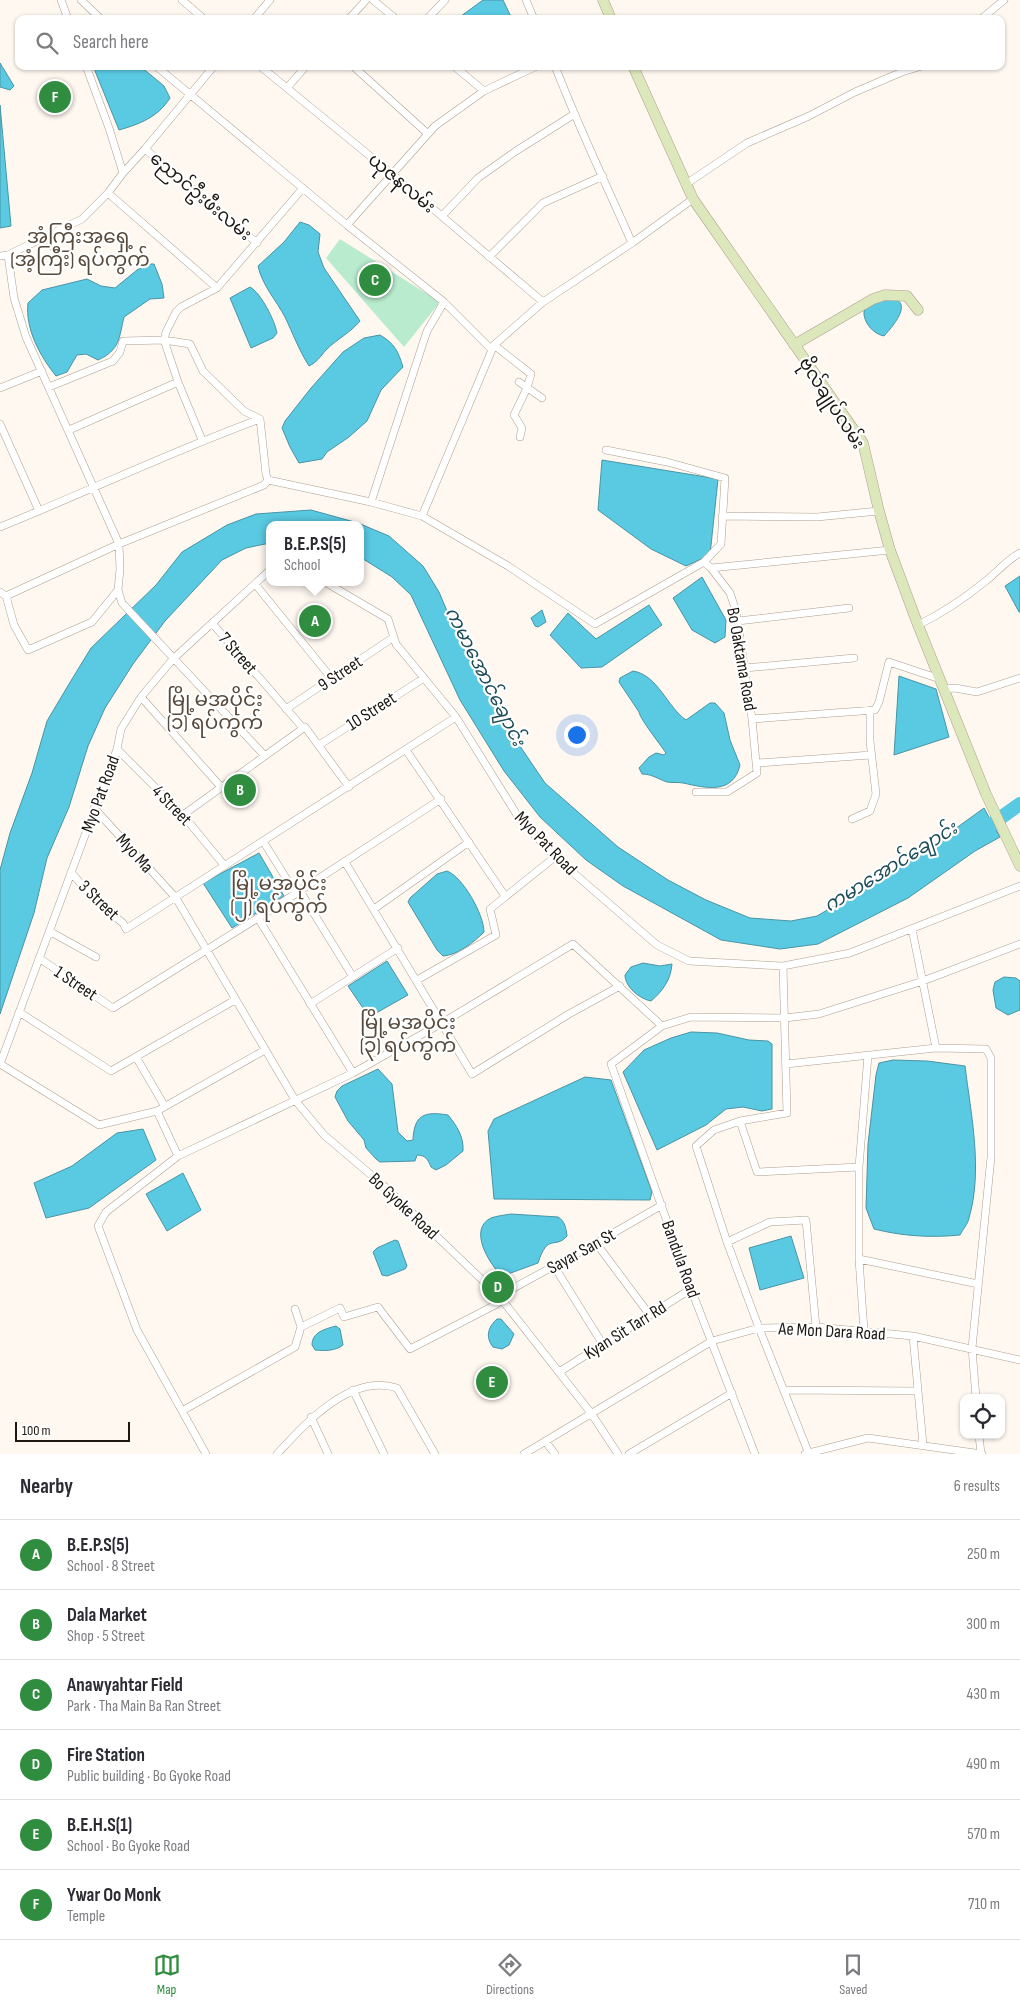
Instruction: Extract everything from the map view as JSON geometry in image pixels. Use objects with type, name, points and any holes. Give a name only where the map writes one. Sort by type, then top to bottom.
[{"type":"street","points":[[61,0],[67,15]]},
{"type":"street","points":[[81,0],[97,15]]},
{"type":"street","points":[[182,0],[199,15]]},
{"type":"street","points":[[257,15],[270,0]]},
{"type":"street","points":[[352,15],[366,0]]},
{"type":"street","points":[[373,0],[391,15]]},
{"type":"street","points":[[431,15],[445,0]]},
{"type":"street","points":[[526,0],[532,15]]},
{"type":"street","points":[[603,0],[609,15]]},
{"type":"street","points":[[986,15],[1004,0]]},
{"type":"street","points":[[87,70],[123,173]]},
{"type":"street","points":[[161,70],[347,225],[444,302],[493,347],[530,372],[531,375],[527,388],[514,415],[522,428],[520,437]]},
{"type":"street","points":[[0,256],[8,256],[82,219],[108,193],[211,70]]},
{"type":"street","name":"ယုဇနလမ်း","points":[[265,70],[392,174],[542,302]]},
{"type":"street","points":[[287,88],[303,70]]},
{"type":"street","points":[[357,70],[427,133]]},
{"type":"street","points":[[459,70],[484,92]]},
{"type":"street","points":[[347,225],[434,126],[484,92],[530,70]]},
{"type":"street","points":[[556,70],[573,115],[603,176],[632,243]]},
{"type":"street","name":"ဗိုလ်ချုပ်လမ်း","points":[[634,70],[693,199],[863,443],[890,550],[986,794],[1020,866]]},
{"type":"street","points":[[686,184],[748,143],[809,116],[855,92],[909,70]]},
{"type":"street","points":[[442,216],[478,178],[516,151],[573,115]]},
{"type":"street","name":"ညောင်ဦးဖီးလမ်း","points":[[145,149],[257,243]]},
{"type":"street","points":[[489,257],[543,203],[603,176]]},
{"type":"street","points":[[202,440],[178,382],[164,340],[172,319],[181,307],[217,288],[303,188]]},
{"type":"street","points":[[108,193],[217,288]]},
{"type":"street","points":[[422,516],[493,347],[542,302],[632,243],[693,199]]},
{"type":"street","points":[[8,256],[14,298],[26,337],[119,544],[120,569],[118,590],[122,603],[264,756]]},
{"type":"street","points":[[794,345],[873,299],[885,295],[907,296],[918,310]]},
{"type":"street","points":[[371,502],[427,331],[444,302]]},
{"type":"street","points":[[49,387],[113,361],[120,352],[123,341],[164,340],[190,344],[203,371],[244,411],[260,419]]},
{"type":"street","points":[[0,388],[42,371]]},
{"type":"street","points":[[69,430],[178,382]]},
{"type":"street","points":[[519,382],[542,398]]},
{"type":"street","points":[[0,527],[95,488],[202,440],[260,419]]},
{"type":"street","points":[[260,419],[268,480]]},
{"type":"street","points":[[0,424],[39,511]]},
{"type":"street","points":[[268,480],[371,502],[422,516],[508,566],[595,624],[600,623],[656,588],[704,562],[722,544],[725,478],[667,462],[606,450]]},
{"type":"street","points":[[118,590],[92,622],[28,650],[14,624],[3,594],[264,484],[268,480]]},
{"type":"street","points":[[722,516],[817,517],[879,511]]},
{"type":"street","points":[[711,568],[890,550]]},
{"type":"street","points":[[918,625],[954,606],[987,581],[1010,558],[1020,553]]},
{"type":"street","name":"Bo Oaktama Road","points":[[704,562],[711,568],[730,593],[738,621],[752,719],[870,710]]},
{"type":"street","name":"Myo Pat Road","points":[[0,1064],[116,749],[121,729],[141,697],[174,659],[266,574]]},
{"type":"street","points":[[255,584],[332,679]]},
{"type":"street","name":"Myo Pat Road","points":[[332,586],[388,619],[396,644],[456,717],[519,818],[555,857],[657,945],[689,961],[783,966],[850,953],[1020,886]]},
{"type":"street","points":[[738,621],[849,608]]},
{"type":"street","name":"7 Street","points":[[212,622],[303,728],[306,727],[349,787]]},
{"type":"street","name":"9 Street","points":[[286,709],[394,637]]},
{"type":"street","points":[[745,668],[854,658]]},
{"type":"street","points":[[852,820],[870,811],[875,800],[876,788],[871,755],[870,710],[875,710],[879,702],[889,662],[942,684],[977,692],[1020,678]]},
{"type":"street","name":"10 Street","points":[[318,745],[424,678]]},
{"type":"street","points":[[141,697],[221,787]]},
{"type":"street","points":[[176,898],[224,865],[456,717]]},
{"type":"street","points":[[696,792],[727,792],[757,773],[752,719]]},
{"type":"street","points":[[183,814],[303,728]]},
{"type":"street","name":"4 Street","points":[[116,749],[183,814],[224,865]]},
{"type":"street","points":[[406,750],[505,896]]},
{"type":"street","points":[[756,763],[871,755]]},
{"type":"street","points":[[206,949],[258,918],[441,800]]},
{"type":"street","name":"Myo Ma","points":[[94,808],[176,898],[206,949]]},
{"type":"street","points":[[263,841],[353,977]]},
{"type":"street","points":[[374,909],[469,842]]},
{"type":"street","points":[[417,980],[496,934],[490,909],[555,857]]},
{"type":"street","points":[[345,862],[472,1074],[569,1014],[620,986]]},
{"type":"street","name":"3 Street","points":[[71,872],[95,901],[123,923],[126,929],[176,898]]},
{"type":"street","points":[[258,918],[353,1073]]},
{"type":"street","points":[[912,929],[936,1048]]},
{"type":"street","points":[[49,930],[96,956]]},
{"type":"street","points":[[206,1454],[137,1330],[98,1226],[106,1212],[178,1156],[353,1073],[442,1023],[573,944],[662,1026],[691,1017],[785,1018],[819,1014],[923,982],[1020,944]]},
{"type":"street","points":[[310,1004],[398,948]]},
{"type":"street","name":"Bo Gyoke Road","points":[[206,949],[294,1100],[324,1134],[383,1185],[500,1296],[591,1413],[618,1454]]},
{"type":"street","name":"1 Street","points":[[39,958],[113,1008],[206,949]]},
{"type":"street","points":[[783,966],[787,1113],[740,1121],[714,1130],[696,1146],[727,1242],[758,1328],[785,1390],[807,1453],[868,1438],[981,1454],[979,1439]]},
{"type":"street","points":[[20,1012],[111,1071],[235,1000]]},
{"type":"street","name":"Bandula Road","points":[[662,1026],[611,1064],[691,1289],[755,1454]]},
{"type":"street","points":[[786,1064],[936,1048],[986,1049],[991,1058],[991,1157],[972,1348],[976,1394]]},
{"type":"street","points":[[0,1064],[99,1125],[157,1111],[164,1105],[265,1050]]},
{"type":"street","points":[[864,1331],[859,1260],[859,1167],[868,1055]]},
{"type":"street","points":[[136,1057],[164,1105]]},
{"type":"street","points":[[157,1111],[178,1156]]},
{"type":"street","points":[[740,1121],[757,1172],[859,1167]]},
{"type":"street","name":"Sayar San St","points":[[301,1327],[340,1308],[344,1317],[378,1307],[410,1349],[497,1304],[500,1296],[662,1205]]},
{"type":"street","points":[[727,1242],[770,1222],[806,1220],[816,1327]]},
{"type":"street","points":[[596,1243],[649,1314]]},
{"type":"street","points":[[859,1260],[978,1284]]},
{"type":"street","points":[[554,1266],[602,1343]]},
{"type":"street","name":"Kyan Sit Tarr Rd","points":[[559,1372],[602,1343],[691,1289]]},
{"type":"street","points":[[182,1411],[295,1346],[301,1327],[295,1308]]},
{"type":"street","name":"Ae Mon Dara Road","points":[[524,1454],[712,1341],[758,1328],[816,1327],[913,1336],[1020,1360]]},
{"type":"street","points":[[913,1336],[923,1445]]},
{"type":"street","points":[[277,1454],[311,1418],[353,1390],[386,1384],[397,1388],[435,1454]]},
{"type":"street","points":[[353,1390],[384,1454]]},
{"type":"street","points":[[785,1390],[917,1391]]},
{"type":"street","points":[[629,1454],[732,1393]]},
{"type":"street","points":[[311,1418],[328,1454]]},
{"type":"street","points":[[545,1441],[555,1454]]},
{"type":"green space","points":[[340,239],[440,302],[404,347],[326,258]]},
{"type":"water","points":[[483,0],[503,0],[510,15],[462,15]]},
{"type":"water","points":[[0,63],[14,86],[10,90],[0,87]]},
{"type":"water","points":[[95,70],[145,70],[164,86],[170,98],[160,110],[148,119],[119,130]]},
{"type":"water","points":[[0,105],[11,226],[0,228]]},
{"type":"water","points":[[300,222],[309,225],[320,234],[318,252],[324,268],[360,321],[309,366],[285,317],[263,280],[258,266],[284,242]]},
{"type":"water","points":[[149,264],[154,264],[162,284],[164,298],[150,299],[124,317],[117,343],[111,352],[98,360],[86,354],[77,355],[67,372],[56,376],[44,360],[31,332],[28,303],[42,290],[87,279],[101,286],[115,288],[137,270]]},
{"type":"water","points":[[250,287],[259,295],[267,308],[277,333],[273,338],[251,348],[230,298]]},
{"type":"water","points":[[891,298],[898,300],[901,304],[900,315],[884,336],[876,333],[869,327],[864,311],[870,305]]},
{"type":"water","points":[[380,335],[395,348],[403,367],[381,390],[367,421],[349,437],[327,452],[322,459],[299,463],[282,428],[285,421],[343,352],[364,338]]},
{"type":"water","points":[[602,460],[718,479],[710,555],[686,566],[651,549],[598,510]]},
{"type":"water","points":[[311,510],[351,521],[266,521],[266,544],[246,548],[222,560],[165,621],[133,664],[105,708],[88,746],[69,807],[47,858],[34,913],[0,1014],[0,870],[10,833],[32,773],[47,721],[91,648],[156,585],[182,552],[227,525],[256,514]]},
{"type":"water","points":[[364,526],[389,536],[423,566],[439,592],[480,682],[505,724],[545,783],[618,847],[668,880],[706,900],[750,918],[791,921],[817,916],[905,865],[984,808],[1000,837],[975,851],[908,898],[818,944],[780,949],[721,940],[623,886],[586,860],[540,817],[504,771],[460,700],[411,595],[392,577],[364,560]]},
{"type":"water","points":[[1020,576],[1020,612],[1019,612],[1005,586]]},
{"type":"water","points":[[702,577],[726,620],[725,637],[715,643],[692,630],[673,598]]},
{"type":"water","points":[[649,605],[662,625],[602,667],[581,668],[550,635],[568,613],[596,639]]},
{"type":"water","points":[[542,610],[546,622],[538,627],[535,626],[531,618]]},
{"type":"water","points":[[633,671],[642,674],[656,685],[686,720],[710,703],[715,703],[724,713],[730,740],[740,765],[731,781],[717,787],[701,787],[667,782],[642,774],[639,768],[649,757],[656,753],[664,755],[666,753],[646,726],[619,682],[620,678]]},
{"type":"water","points":[[899,676],[936,689],[949,737],[894,755]]},
{"type":"water","points":[[259,853],[284,896],[232,928],[203,883]]},
{"type":"water","points":[[447,871],[466,888],[477,907],[484,932],[460,951],[443,956],[437,950],[408,902],[437,874]]},
{"type":"water","points":[[387,961],[408,995],[369,1017],[348,986]]},
{"type":"water","points":[[643,963],[660,966],[672,964],[666,984],[651,1001],[642,998],[630,988],[625,975],[631,967]]},
{"type":"water","points":[[1004,977],[1016,978],[1020,981],[1020,1010],[1008,1015],[996,1008],[993,990],[995,982]]},
{"type":"water","points":[[691,1032],[717,1033],[749,1040],[768,1041],[772,1044],[772,1109],[762,1111],[743,1107],[726,1109],[706,1125],[657,1150],[623,1072],[644,1050],[671,1038]]},
{"type":"water","points":[[893,1060],[927,1061],[965,1066],[973,1123],[975,1181],[973,1200],[967,1224],[960,1235],[916,1236],[874,1229],[866,1208],[868,1144],[879,1063]]},
{"type":"water","points":[[378,1069],[392,1084],[398,1132],[407,1141],[413,1140],[416,1125],[422,1117],[433,1114],[448,1115],[459,1132],[463,1151],[446,1165],[436,1170],[431,1167],[426,1158],[420,1155],[417,1155],[415,1161],[380,1162],[376,1159],[366,1148],[364,1140],[348,1121],[335,1097],[337,1091],[342,1086]]},
{"type":"water","points":[[585,1077],[611,1080],[652,1192],[650,1200],[494,1199],[488,1131],[494,1119]]},
{"type":"water","points":[[143,1129],[156,1160],[89,1208],[46,1218],[34,1183],[72,1166],[117,1133]]},
{"type":"water","points":[[183,1173],[201,1210],[167,1231],[146,1194]]},
{"type":"water","points":[[511,1214],[558,1217],[564,1223],[567,1236],[559,1242],[548,1245],[538,1263],[508,1274],[500,1274],[486,1254],[481,1238],[481,1230],[484,1223],[491,1218]]},
{"type":"water","points":[[791,1236],[804,1278],[760,1290],[749,1248]]},
{"type":"water","points":[[395,1240],[398,1241],[407,1266],[405,1269],[387,1276],[382,1275],[373,1252],[377,1248]]},
{"type":"water","points":[[497,1319],[501,1319],[514,1334],[509,1345],[502,1349],[493,1347],[488,1336],[491,1325]]},
{"type":"water","points":[[336,1326],[340,1329],[343,1345],[333,1349],[315,1350],[312,1345],[314,1337],[324,1330]]},
{"type":"waterway","name":"ကမာအောင်ချောင်း","points":[[978,834],[1020,804]]},
{"type":"place","name":"Ywar Oo Monk","points":[[55,97]]},
{"type":"place","name":"Anawyahtar Field","points":[[375,280]]},
{"type":"place","name":"B.E.P.S(5)","points":[[315,621]]},
{"type":"place","name":"Dala Market","points":[[240,790]]},
{"type":"place","name":"Fire Station","points":[[498,1287]]},
{"type":"place","name":"B.E.H.S(1)","points":[[492,1382]]},
{"type":"district","name":"အံ့ကြီးအရှေ့ (အံ့ကြီး) ရပ်ကွက်","points":[[80,248]]},
{"type":"district","name":"မြို့မအပိုင်း (၁) ရပ်ကွက်","points":[[215,710]]},
{"type":"district","name":"မြို့မအပိုင်း (၂) ရပ်ကွက်","points":[[279,894]]},
{"type":"district","name":"မြို့မအပိုင်း (၃) ရပ်ကွက်","points":[[408,1034]]}]
